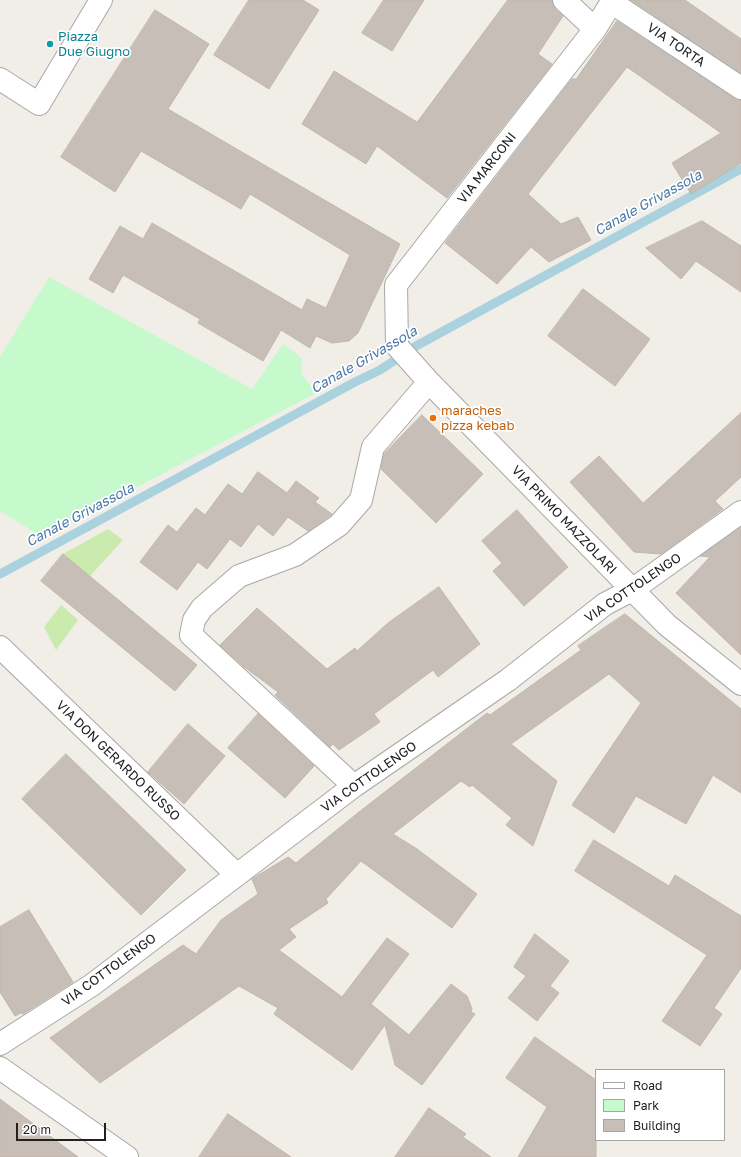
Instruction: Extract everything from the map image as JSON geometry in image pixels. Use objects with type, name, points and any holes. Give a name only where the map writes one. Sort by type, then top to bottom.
[{"type":"street","points":[[0,79],[39,104],[101,0]]},
{"type":"street","points":[[564,0],[595,29]]},
{"type":"street","name":"VIA MARCONI","points":[[402,352],[396,285],[595,29],[612,1]]},
{"type":"street","name":"VIA TORTA","points":[[612,1],[741,88]]},
{"type":"street","name":"VIA PRIMO MAZZOLARI","points":[[402,352],[429,382],[667,625],[741,684]]},
{"type":"street","points":[[354,786],[191,635],[194,620],[202,608],[239,576],[295,555],[339,525],[361,500],[373,447],[429,382]]},
{"type":"street","name":"VIA COTTOLENGO","points":[[0,1044],[92,985],[354,786],[508,680],[605,604],[632,590],[741,512]]},
{"type":"street","name":"VIA DON GERARDO RUSSO","points":[[0,647],[237,874]]},
{"type":"street","points":[[0,1068],[127,1157]]},
{"type":"green space","points":[[49,277],[252,389],[283,344],[302,358],[301,373],[316,393],[42,537],[0,511],[0,357]]},
{"type":"green space","points":[[108,529],[123,540],[90,576],[63,554]]},
{"type":"green space","points":[[61,605],[78,620],[56,650],[44,627]]},
{"type":"building","points":[[249,0],[303,0],[319,10],[269,89],[214,55]]},
{"type":"building","points":[[384,0],[424,0],[392,51],[362,33]]},
{"type":"building","points":[[508,0],[552,0],[555,9],[563,16],[538,54],[552,64],[447,198],[377,146],[366,164],[302,124],[334,71],[417,122]]},
{"type":"building","points":[[631,0],[685,0],[741,39],[741,73]]},
{"type":"building","points":[[155,10],[209,44],[168,109],[400,244],[358,333],[349,341],[332,343],[316,336],[310,348],[281,330],[263,361],[198,323],[200,319],[123,275],[113,293],[89,279],[120,226],[143,239],[152,223],[302,310],[307,299],[326,308],[350,255],[250,194],[241,209],[141,151],[115,192],[61,157]]},
{"type":"building","points":[[617,21],[734,98],[741,100],[741,163],[691,194],[672,163],[721,133],[627,67],[528,194],[561,224],[578,217],[591,240],[549,262],[531,247],[497,284],[445,243],[572,79],[576,79]]},
{"type":"building","points":[[702,221],[741,246],[741,292],[696,261],[681,279],[646,248]]},
{"type":"building","points":[[583,289],[650,339],[615,386],[548,336]]},
{"type":"building","points":[[741,413],[741,477],[715,501],[723,509],[661,554],[634,552],[570,482],[599,456],[643,503]]},
{"type":"building","points":[[422,415],[483,474],[436,523],[381,469],[384,454]]},
{"type":"building","points":[[258,472],[287,493],[296,481],[319,498],[315,502],[332,514],[308,531],[288,517],[273,536],[258,524],[241,547],[230,539],[207,569],[198,562],[177,590],[140,562],[168,525],[177,532],[196,508],[205,515],[228,484],[242,494]]},
{"type":"building","points":[[517,510],[568,567],[524,606],[493,571],[502,563],[482,541]]},
{"type":"building","points":[[741,527],[741,655],[676,593],[710,557],[700,556]]},
{"type":"building","points":[[63,554],[197,665],[175,691],[41,581]]},
{"type":"building","points":[[439,587],[480,644],[438,677],[433,670],[374,714],[380,722],[339,750],[333,744],[330,747],[275,695],[278,692],[243,666],[220,645],[257,608],[327,669],[355,648],[357,651],[388,623]]},
{"type":"building","points":[[625,614],[741,709],[741,793],[713,775],[686,824],[636,796],[614,833],[572,805],[641,703],[609,674],[511,744],[557,781],[533,846],[506,825],[512,818],[472,785],[470,787],[461,781],[393,834],[417,849],[477,894],[452,928],[361,861],[326,899],[328,903],[289,929],[296,937],[279,950],[342,997],[387,938],[409,954],[371,1004],[409,1035],[451,984],[467,996],[472,1009],[471,1012],[475,1014],[422,1085],[395,1065],[385,1025],[352,1070],[274,1014],[278,1008],[239,986],[100,1083],[50,1038],[183,945],[196,954],[221,920],[258,894],[252,879],[288,857],[296,863],[487,713],[490,715],[581,650],[578,646]]},
{"type":"building","points":[[258,714],[314,766],[285,798],[228,748]]},
{"type":"building","points":[[188,724],[225,756],[184,804],[148,772]]},
{"type":"building","points":[[66,754],[186,870],[141,915],[22,799]]},
{"type":"building","points":[[594,840],[669,886],[675,875],[741,916],[741,968],[714,1008],[722,1014],[700,1046],[662,1021],[707,955],[575,871]]},
{"type":"building","points":[[29,910],[73,982],[23,1014],[21,1013],[15,1016],[0,992],[0,927]]},
{"type":"building","points":[[535,934],[569,961],[550,986],[559,993],[537,1021],[508,998],[526,976],[514,967]]},
{"type":"building","points":[[535,1037],[595,1079],[596,1157],[518,1157],[547,1107],[506,1078]]},
{"type":"building","points":[[0,1099],[78,1157],[0,1157]]},
{"type":"building","points":[[429,1108],[466,1134],[463,1137],[491,1157],[395,1157]]},
{"type":"building","points":[[228,1114],[291,1157],[199,1157]]},
{"type":"waterway","name":"Canale Grivassola","points":[[0,574],[355,382],[380,370],[416,346],[741,169]]},
{"type":"place","name":"Piazza Due Giugno","points":[[50,44]]},
{"type":"place","name":"maraches pizza kebab","points":[[433,418]]}]
